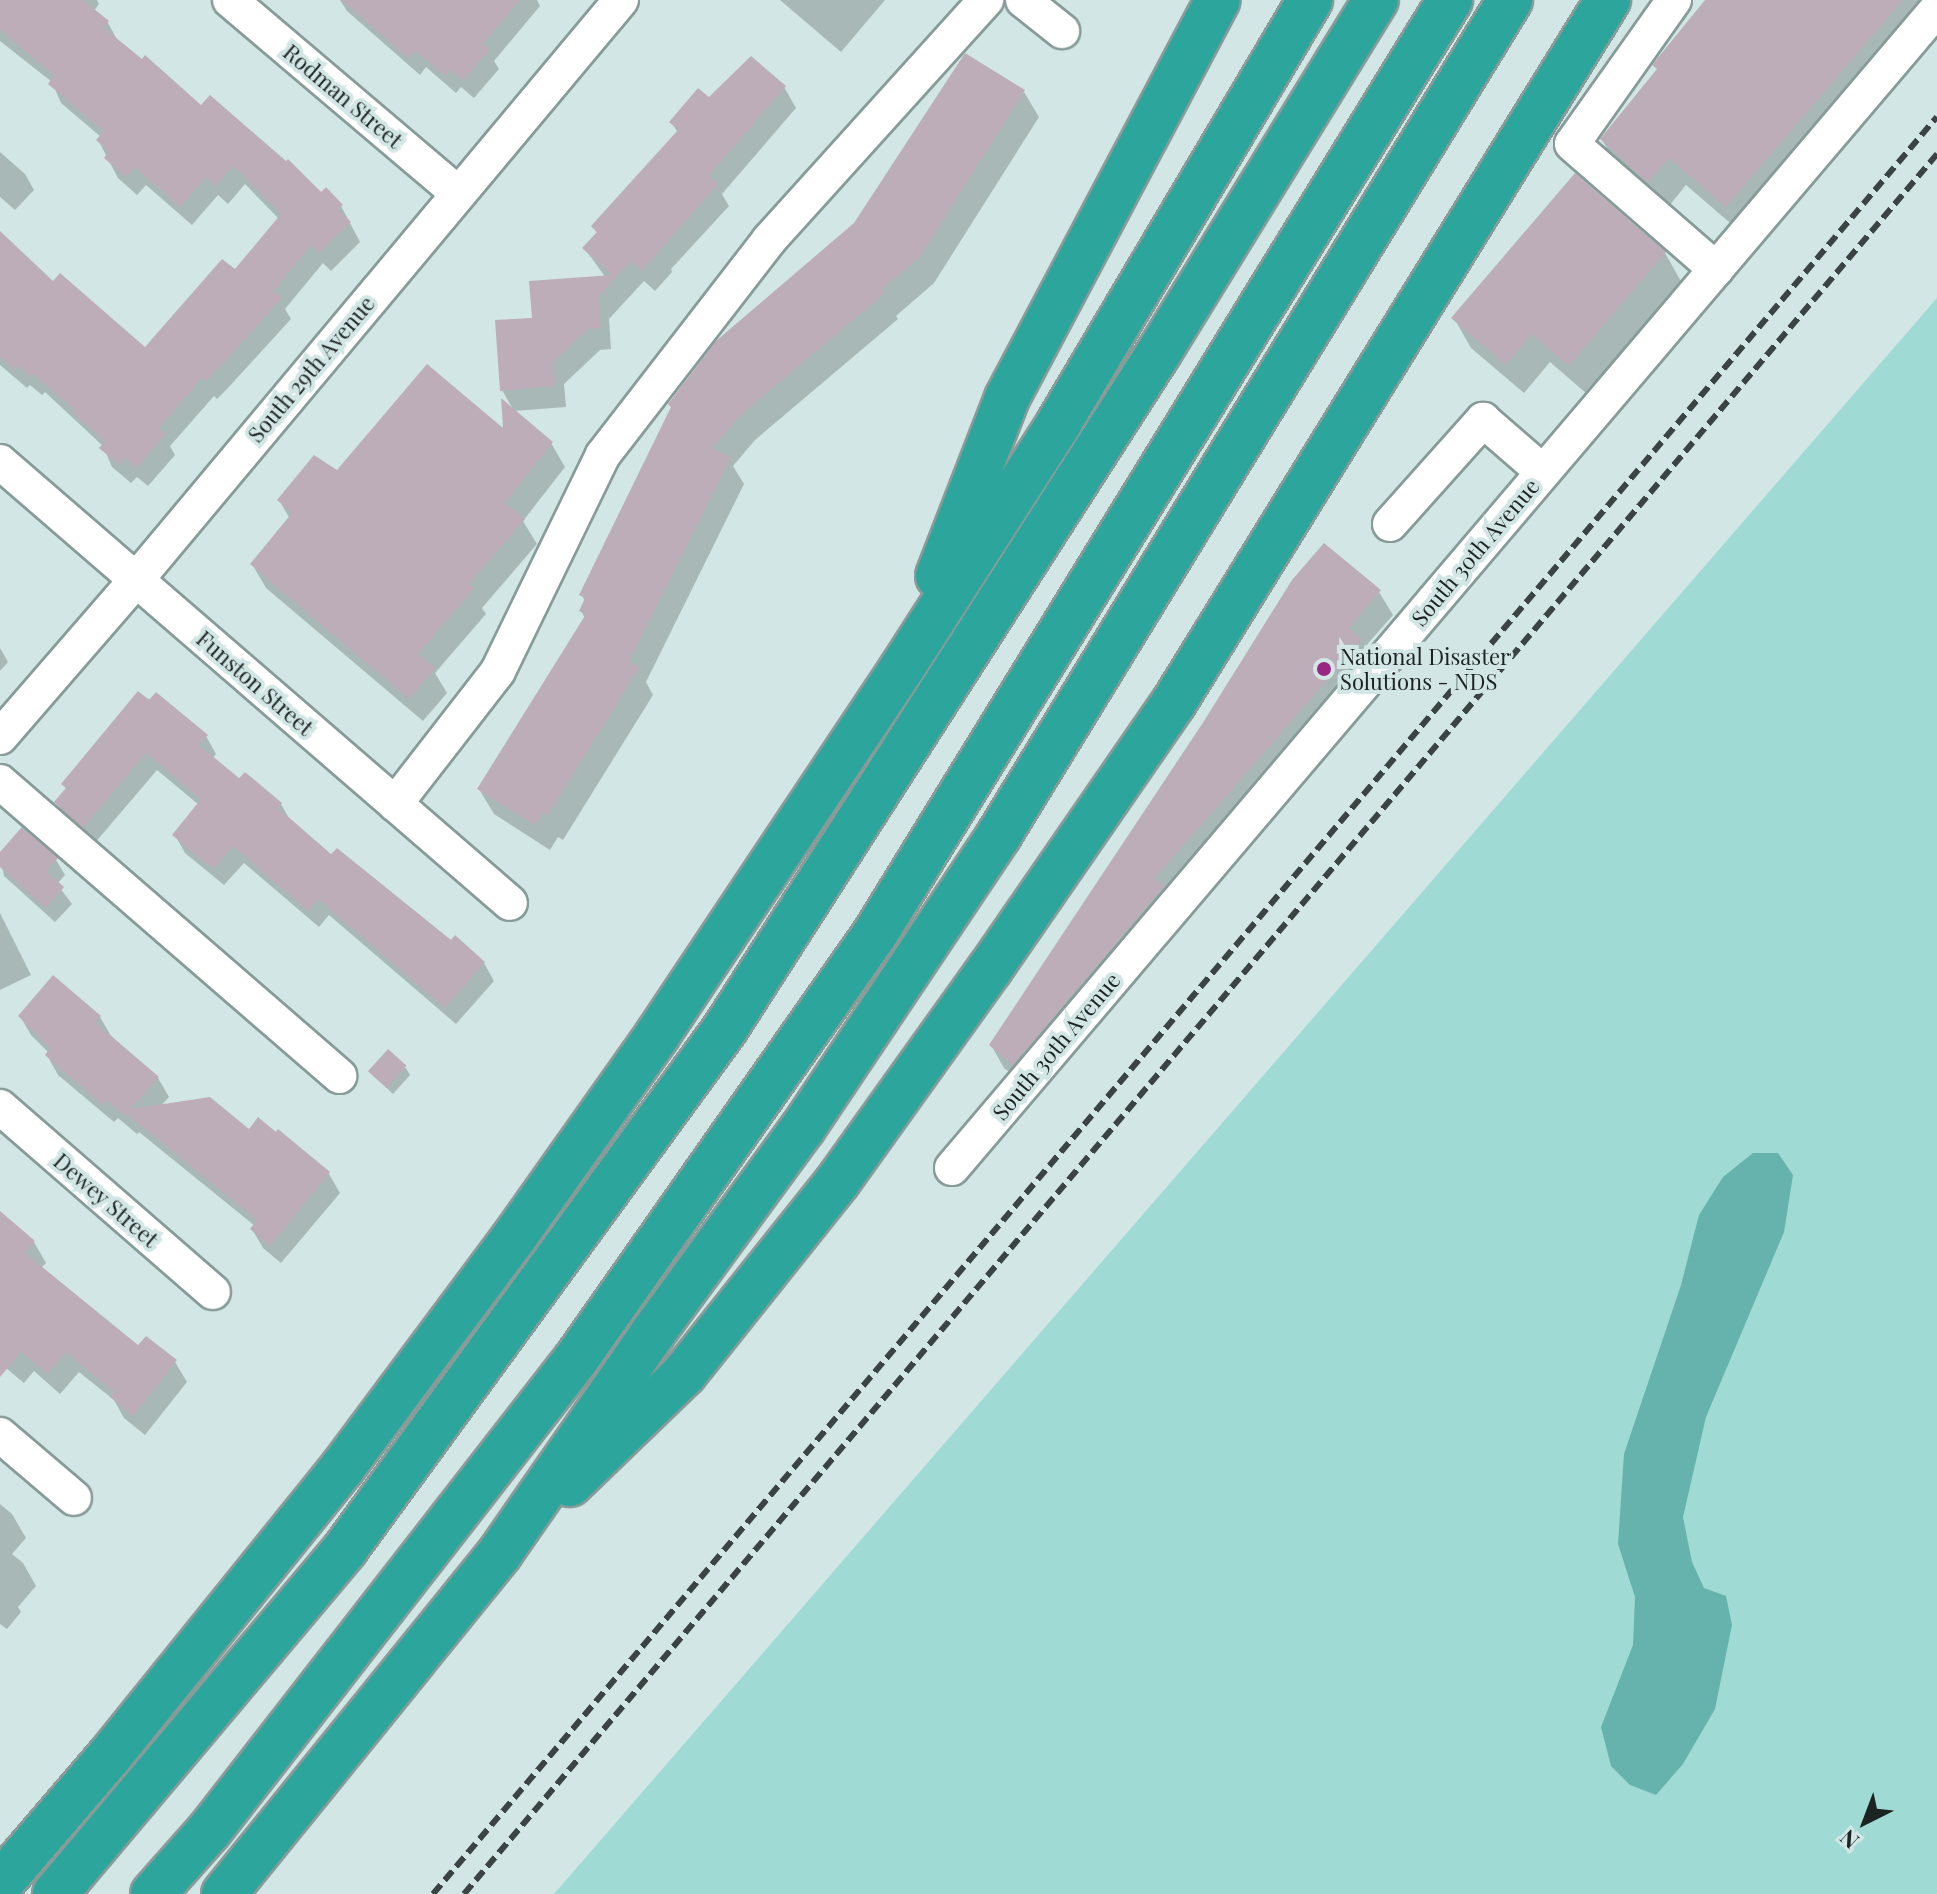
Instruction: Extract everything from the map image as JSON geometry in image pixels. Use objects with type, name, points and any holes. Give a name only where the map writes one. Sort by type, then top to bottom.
[{"type":"highway","points":[[902,668],[1007,398],[1218,0]]},
{"type":"highway","points":[[0,1884],[109,1757],[323,1491],[513,1239],[658,1034],[902,668],[1059,423],[1310,0]]},
{"type":"highway","points":[[55,1894],[346,1548],[725,1029],[1150,367],[1376,0]]},
{"type":"highway","points":[[153,1894],[209,1831],[577,1358],[875,934],[1450,0]]},
{"type":"highway","points":[[224,1894],[500,1553],[652,1334],[803,1128],[999,835],[1510,0]]},
{"type":"highway","points":[[500,1553],[684,1374],[838,1181],[990,969],[1173,704],[1608,0]]},
{"type":"street","name":"Rodman Street","points":[[230,0],[456,192]]},
{"type":"street","name":"South 29th Avenue","points":[[0,737],[136,580],[456,192],[621,0]]},
{"type":"street","points":[[395,804],[498,671],[603,455],[769,240],[986,0]]},
{"type":"street","points":[[1023,0],[1062,31]]},
{"type":"street","points":[[1674,0],[1572,144],[1716,269]]},
{"type":"street","name":"South 30th Avenue","points":[[952,1168],[1937,9]]},
{"type":"street","points":[[1390,524],[1483,420],[1543,472]]},
{"type":"street","name":"Funston Street","points":[[0,462],[510,903]]},
{"type":"street","points":[[0,782],[340,1076]]},
{"type":"street","name":"Dewey Street","points":[[0,1107],[213,1292]]},
{"type":"street","points":[[0,1435],[74,1498]]},
{"type":"shaded area","points":[[1937,298],[1937,1894],[554,1894]]},
{"type":"shaded area","points":[[1753,1153],[1778,1153],[1793,1175],[1784,1232],[1706,1417],[1683,1517],[1692,1562],[1704,1588],[1726,1596],[1732,1625],[1715,1709],[1683,1764],[1656,1795],[1630,1785],[1611,1766],[1601,1727],[1633,1645],[1635,1597],[1618,1544],[1624,1454],[1681,1285],[1699,1215],[1723,1177]]},
{"type":"building","points":[[0,0],[83,0],[109,21],[104,28],[142,59],[145,55],[201,105],[210,95],[286,161],[288,159],[321,192],[326,187],[343,205],[338,209],[351,222],[319,253],[311,245],[274,291],[282,298],[217,370],[205,381],[202,378],[159,428],[166,434],[136,468],[125,458],[119,465],[99,448],[105,441],[72,412],[74,409],[33,374],[30,377],[18,366],[15,370],[0,357],[0,231],[53,281],[60,273],[145,347],[222,259],[235,269],[281,214],[233,166],[216,186],[206,177],[180,207],[135,167],[126,177],[104,158],[109,151],[96,140],[104,131],[48,84],[54,75],[0,30]]},
{"type":"building","points":[[342,0],[520,0],[483,44],[490,49],[463,81],[450,70],[445,76],[415,50],[408,58]]},
{"type":"building","points":[[1705,0],[1903,0],[1726,207],[1669,158],[1648,183],[1600,139],[1657,69],[1652,65]]},
{"type":"building","points":[[965,53],[1025,90],[920,257],[882,289],[885,293],[741,415],[712,448],[731,457],[629,661],[639,668],[548,815],[543,813],[535,825],[477,789],[586,614],[579,611],[585,598],[579,595],[671,407],[668,404],[716,341],[854,223]]},
{"type":"building","points":[[751,56],[786,86],[709,175],[718,184],[642,271],[631,261],[598,297],[601,328],[588,329],[553,363],[555,386],[500,391],[495,320],[532,318],[529,281],[612,275],[582,248],[597,232],[591,226],[678,130],[669,122],[698,88],[709,97]]},
{"type":"building","points":[[1575,173],[1666,252],[1569,366],[1532,334],[1506,365],[1451,318]]},
{"type":"building","points":[[427,364],[503,428],[501,398],[553,442],[505,503],[525,519],[469,584],[474,588],[418,654],[435,668],[409,699],[250,564],[292,513],[277,500],[314,455],[337,470]]},
{"type":"building","points":[[1324,543],[1381,590],[1349,628],[1362,640],[1155,878],[1164,886],[1013,1065],[989,1045],[1204,721],[1292,580]]},
{"type":"building","points":[[138,691],[149,700],[156,692],[208,735],[199,745],[239,778],[245,772],[282,803],[278,808],[331,854],[337,848],[451,940],[455,935],[485,962],[445,1008],[318,899],[308,911],[233,846],[213,869],[172,835],[201,799],[146,753],[83,828],[54,802],[66,788],[61,784]]},
{"type":"building","points":[[22,827],[58,858],[46,871],[64,887],[46,908],[0,867],[0,852]]},
{"type":"building","points":[[53,975],[101,1016],[96,1023],[159,1077],[131,1109],[210,1097],[249,1129],[258,1117],[276,1132],[278,1129],[330,1172],[270,1246],[250,1229],[257,1220],[127,1114],[125,1116],[107,1100],[103,1105],[45,1055],[50,1048],[18,1016]]},
{"type":"building","points":[[388,1049],[407,1066],[387,1088],[368,1071]]},
{"type":"building","points":[[0,1211],[35,1241],[25,1253],[138,1345],[146,1336],[177,1360],[133,1416],[110,1397],[114,1392],[66,1352],[48,1374],[21,1352],[0,1377]]},
{"type":"railway","points":[[433,1894],[1937,117]]},
{"type":"railway","points":[[464,1894],[1937,154]]},
{"type":"place","name":"National Disaster Solutions - NDS","points":[[1324,669]]}]
